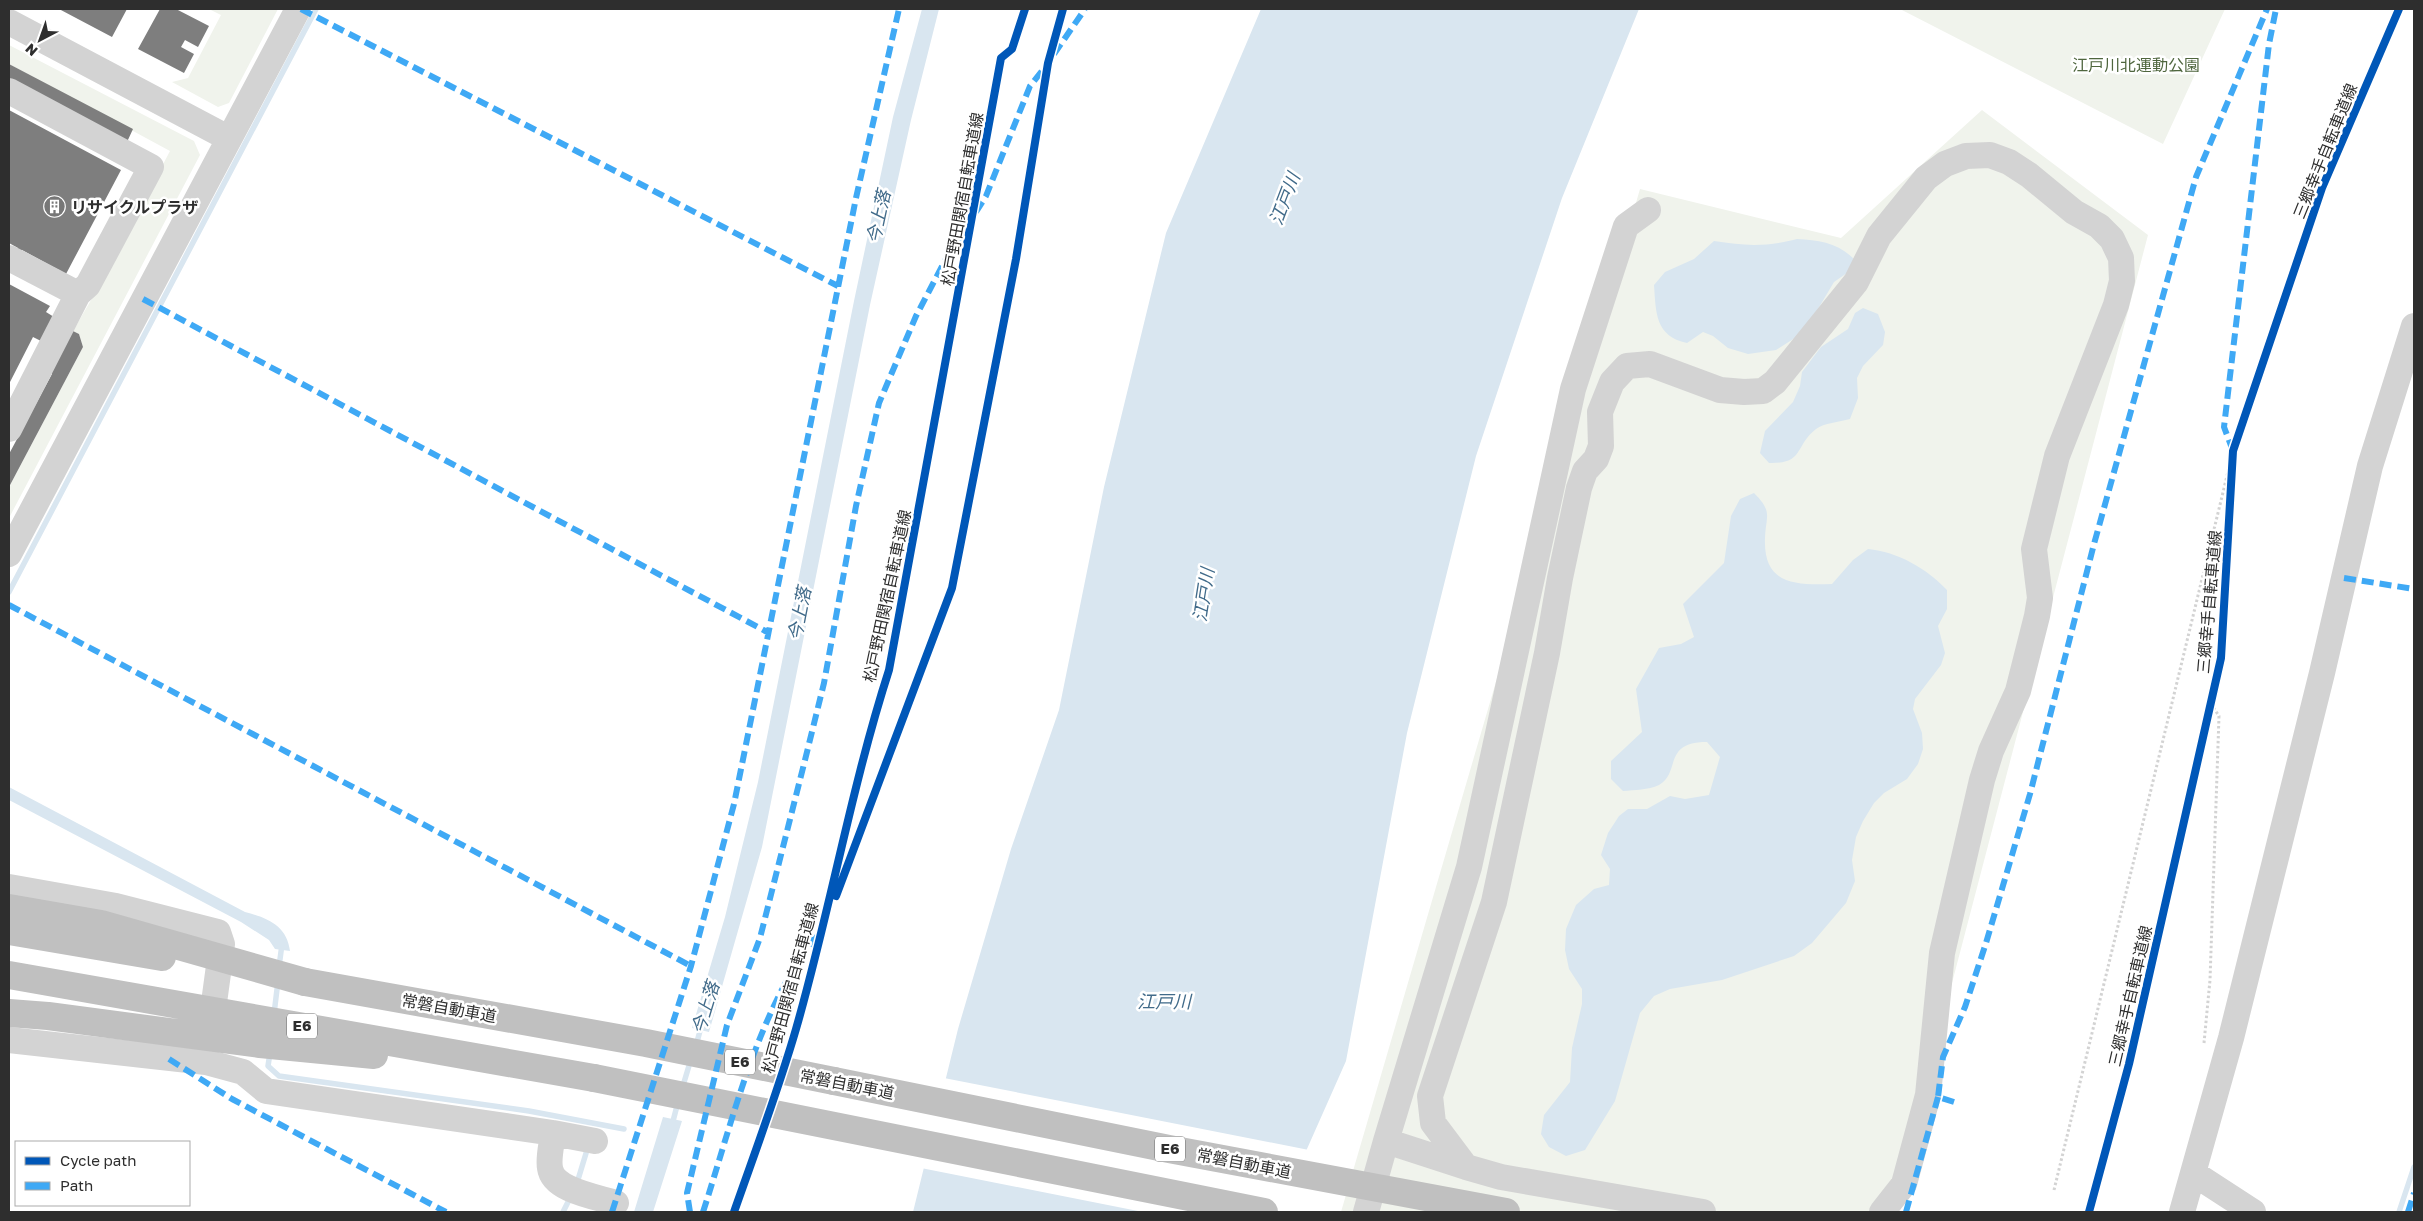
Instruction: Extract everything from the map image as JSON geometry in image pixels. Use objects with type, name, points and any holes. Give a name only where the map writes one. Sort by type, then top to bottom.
[{"type":"highway","points":[[9,908],[101,924],[305,982]]},
{"type":"highway","name":"常磐自動車道","points":[[9,930],[646,1043],[1168,1149],[1506,1212]]},
{"type":"highway","name":"E6","points":[[9,975],[594,1078],[1264,1212]]},
{"type":"highway","points":[[9,1013],[48,1016],[270,1045],[594,1078]]},
{"type":"street","points":[[9,554],[298,9]]},
{"type":"street","points":[[9,22],[228,138]]},
{"type":"street","points":[[9,91],[151,167]]},
{"type":"street","points":[[9,429],[78,294],[88,285],[159,153],[129,137]]},
{"type":"street","points":[[1466,1167],[1433,1123],[1430,1096],[1494,902],[1580,488],[1586,471],[1596,459],[1601,446],[1600,412],[1612,382],[1627,366],[1650,364],[1720,390],[1763,391],[1775,382],[1850,290],[1879,236],[1926,178],[1945,164],[1966,156],[1990,155],[2009,162],[2023,171],[2074,212],[2099,226],[2112,239],[2121,258],[2122,281],[2116,305],[2057,456],[2034,549],[2040,598],[2037,616],[2018,691],[1991,751],[1973,815],[1942,953],[1928,1095],[1904,1184],[1882,1212]]},
{"type":"street","points":[[1366,1212],[1469,866],[1560,446],[1582,357],[1626,226],[1648,210]]},
{"type":"street","points":[[9,258],[78,294]]},
{"type":"street","points":[[2182,1212],[2231,1038],[2322,673],[2370,466],[2410,353],[2414,326]]},
{"type":"street","points":[[1582,357],[1596,362],[1616,377]]},
{"type":"street","points":[[9,887],[116,906],[218,932],[222,944],[206,1062]]},
{"type":"street","points":[[9,1040],[206,1062],[243,1072],[266,1091],[595,1141]]},
{"type":"street","points":[[552,1133],[550,1169],[554,1178],[566,1188],[616,1203]]},
{"type":"street","points":[[1386,1141],[1588,1203],[1703,1212]]},
{"type":"street","points":[[2193,1173],[2253,1212]]},
{"type":"street","points":[[1493,1212],[1501,1177]]},
{"type":"path","points":[[2054,1190],[2236,442]]},
{"type":"path","points":[[2230,500],[2233,451]]},
{"type":"path","points":[[2204,1045],[2210,980],[2219,716],[2211,704]]},
{"type":"green space","points":[[209,9],[278,9],[229,103],[218,107],[172,82],[188,78],[221,15]]},
{"type":"green space","name":"江戸川北運動公園","points":[[1900,9],[2225,9],[2163,144]]},
{"type":"green space","points":[[9,45],[194,141],[200,155],[9,518],[9,487],[83,347],[79,334],[73,331],[98,288],[170,151],[9,64]]},
{"type":"green space","points":[[1982,110],[2148,235],[1892,1212],[1341,1212],[1640,189],[1841,238]]},
{"type":"water","points":[[922,9],[939,9],[911,120],[870,305],[762,847],[709,1032],[692,1028],[725,917],[758,782],[854,301],[893,117]]},
{"type":"water","name":"江戸川","points":[[1261,9],[1639,9],[1562,198],[1476,456],[1407,733],[1346,1061],[1279,1212],[913,1212],[958,1029],[1011,849],[1059,710],[1104,487],[1166,233]]},
{"type":"water","points":[[1797,239],[1828,243],[1841,249],[1854,259],[1847,273],[1834,282],[1812,319],[1798,336],[1776,350],[1748,354],[1728,348],[1713,336],[1703,332],[1687,343],[1676,340],[1663,329],[1657,314],[1654,285],[1665,272],[1694,259],[1714,241],[1755,245]]},
{"type":"water","points":[[1863,308],[1878,314],[1885,332],[1883,345],[1863,366],[1857,378],[1858,398],[1850,419],[1819,427],[1809,435],[1794,457],[1780,463],[1769,463],[1760,453],[1765,431],[1793,402],[1800,386],[1802,372],[1821,347],[1848,329],[1855,313]]},
{"type":"water","points":[[1754,493],[1764,505],[1767,514],[1765,538],[1769,565],[1784,579],[1806,584],[1832,584],[1853,560],[1868,549],[1901,557],[1911,562],[1947,590],[1947,609],[1938,626],[1945,653],[1941,665],[1915,699],[1913,709],[1922,733],[1923,749],[1918,764],[1907,779],[1884,793],[1874,803],[1863,821],[1856,837],[1852,860],[1855,881],[1846,903],[1812,943],[1794,956],[1722,980],[1670,989],[1654,996],[1640,1013],[1615,1101],[1585,1150],[1566,1156],[1549,1147],[1541,1134],[1544,1115],[1570,1082],[1572,1048],[1582,1004],[1582,989],[1569,969],[1565,950],[1566,929],[1576,905],[1594,889],[1609,885],[1610,869],[1601,855],[1608,833],[1619,816],[1628,809],[1647,809],[1670,796],[1685,799],[1709,795],[1720,757],[1707,742],[1693,743],[1678,752],[1666,780],[1659,785],[1646,789],[1623,791],[1611,779],[1611,761],[1642,732],[1636,689],[1659,648],[1681,644],[1694,637],[1683,604],[1724,563],[1731,516],[1740,499]]},
{"type":"water","points":[[9,787],[245,912],[269,920],[281,929],[288,942],[290,951],[275,949],[269,940],[241,922],[9,800]]},
{"type":"water","points":[[663,1117],[682,1121],[653,1212],[634,1212]]},
{"type":"pier","points":[[944,1078],[1309,1150],[1282,1212],[1143,1212],[921,1168]]},
{"type":"building","points":[[59,9],[127,9],[112,37]]},
{"type":"building","points":[[160,9],[176,9],[209,26],[198,47],[185,40],[181,47],[194,54],[184,73],[138,49]]},
{"type":"building","points":[[9,64],[133,129],[127,142],[9,81]]},
{"type":"building","name":"リサイクルプラザ","points":[[9,110],[121,170],[66,274],[22,250],[9,274],[9,266],[18,248],[9,243]]},
{"type":"building","points":[[9,284],[50,306],[46,312],[54,317],[53,321],[79,334],[83,347],[9,487],[9,454],[52,374],[45,343],[33,337],[9,384]]},
{"type":"waterway","points":[[9,592],[316,9]]},
{"type":"waterway","points":[[279,967],[282,944]]},
{"type":"waterway","points":[[274,1014],[278,981]]},
{"type":"waterway","name":"今上落","points":[[696,1046],[702,1023]]},
{"type":"waterway","points":[[270,1053],[268,1066],[279,1076],[529,1111],[624,1129]]},
{"type":"waterway","name":"今上落","points":[[682,1089],[691,1059]]},
{"type":"waterway","name":"今上落","points":[[672,1125],[678,1102]]},
{"type":"waterway","points":[[577,1183],[587,1150]]},
{"type":"waterway","points":[[2399,1212],[2414,1167]]},
{"type":"waterway","points":[[563,1212],[570,1198]]},
{"type":"marked path","points":[[301,9],[838,286]]},
{"type":"marked path","points":[[612,1212],[691,966],[734,804],[856,198],[899,9]]},
{"type":"marked path","points":[[1054,54],[1085,9]]},
{"type":"marked path","points":[[1954,1102],[1938,1097],[1943,1057],[1965,1007],[2030,794],[2094,544],[2196,177],[2267,9]]},
{"type":"marked path","points":[[2233,451],[2224,427],[2269,44],[2276,9]]},
{"type":"marked path","points":[[976,212],[986,196],[1030,86],[1046,66]]},
{"type":"marked path","points":[[690,1212],[687,1193],[727,1025],[760,938],[824,683],[856,506],[879,403],[916,316],[948,255],[967,227]]},
{"type":"marked path","points":[[143,299],[769,633]]},
{"type":"marked path","points":[[2344,578],[2414,589]]},
{"type":"marked path","points":[[9,605],[691,966]]},
{"type":"marked path","points":[[703,1212],[749,1066],[763,1030],[779,995],[798,962],[819,932]]},
{"type":"marked path","points":[[169,1059],[232,1099],[446,1212]]},
{"type":"marked path","points":[[1906,1212],[1938,1097]]},
{"type":"marked path","points":[[2408,1212],[2414,1193]]},
{"type":"cycle path","name":"松戸野田関宿自転車道線","points":[[734,1212],[796,1029],[820,940],[863,759],[889,670],[1001,58],[1012,49],[1025,9]]},
{"type":"cycle path","points":[[836,896],[952,588],[1016,259],[1048,63],[1063,9]]},
{"type":"cycle path","name":"三郷幸手自転車道線","points":[[2089,1212],[2129,1064],[2221,658],[2233,451],[2322,188],[2399,9]]},
{"type":"place","name":"リサイクルプラザ","points":[[55,207]]}]
